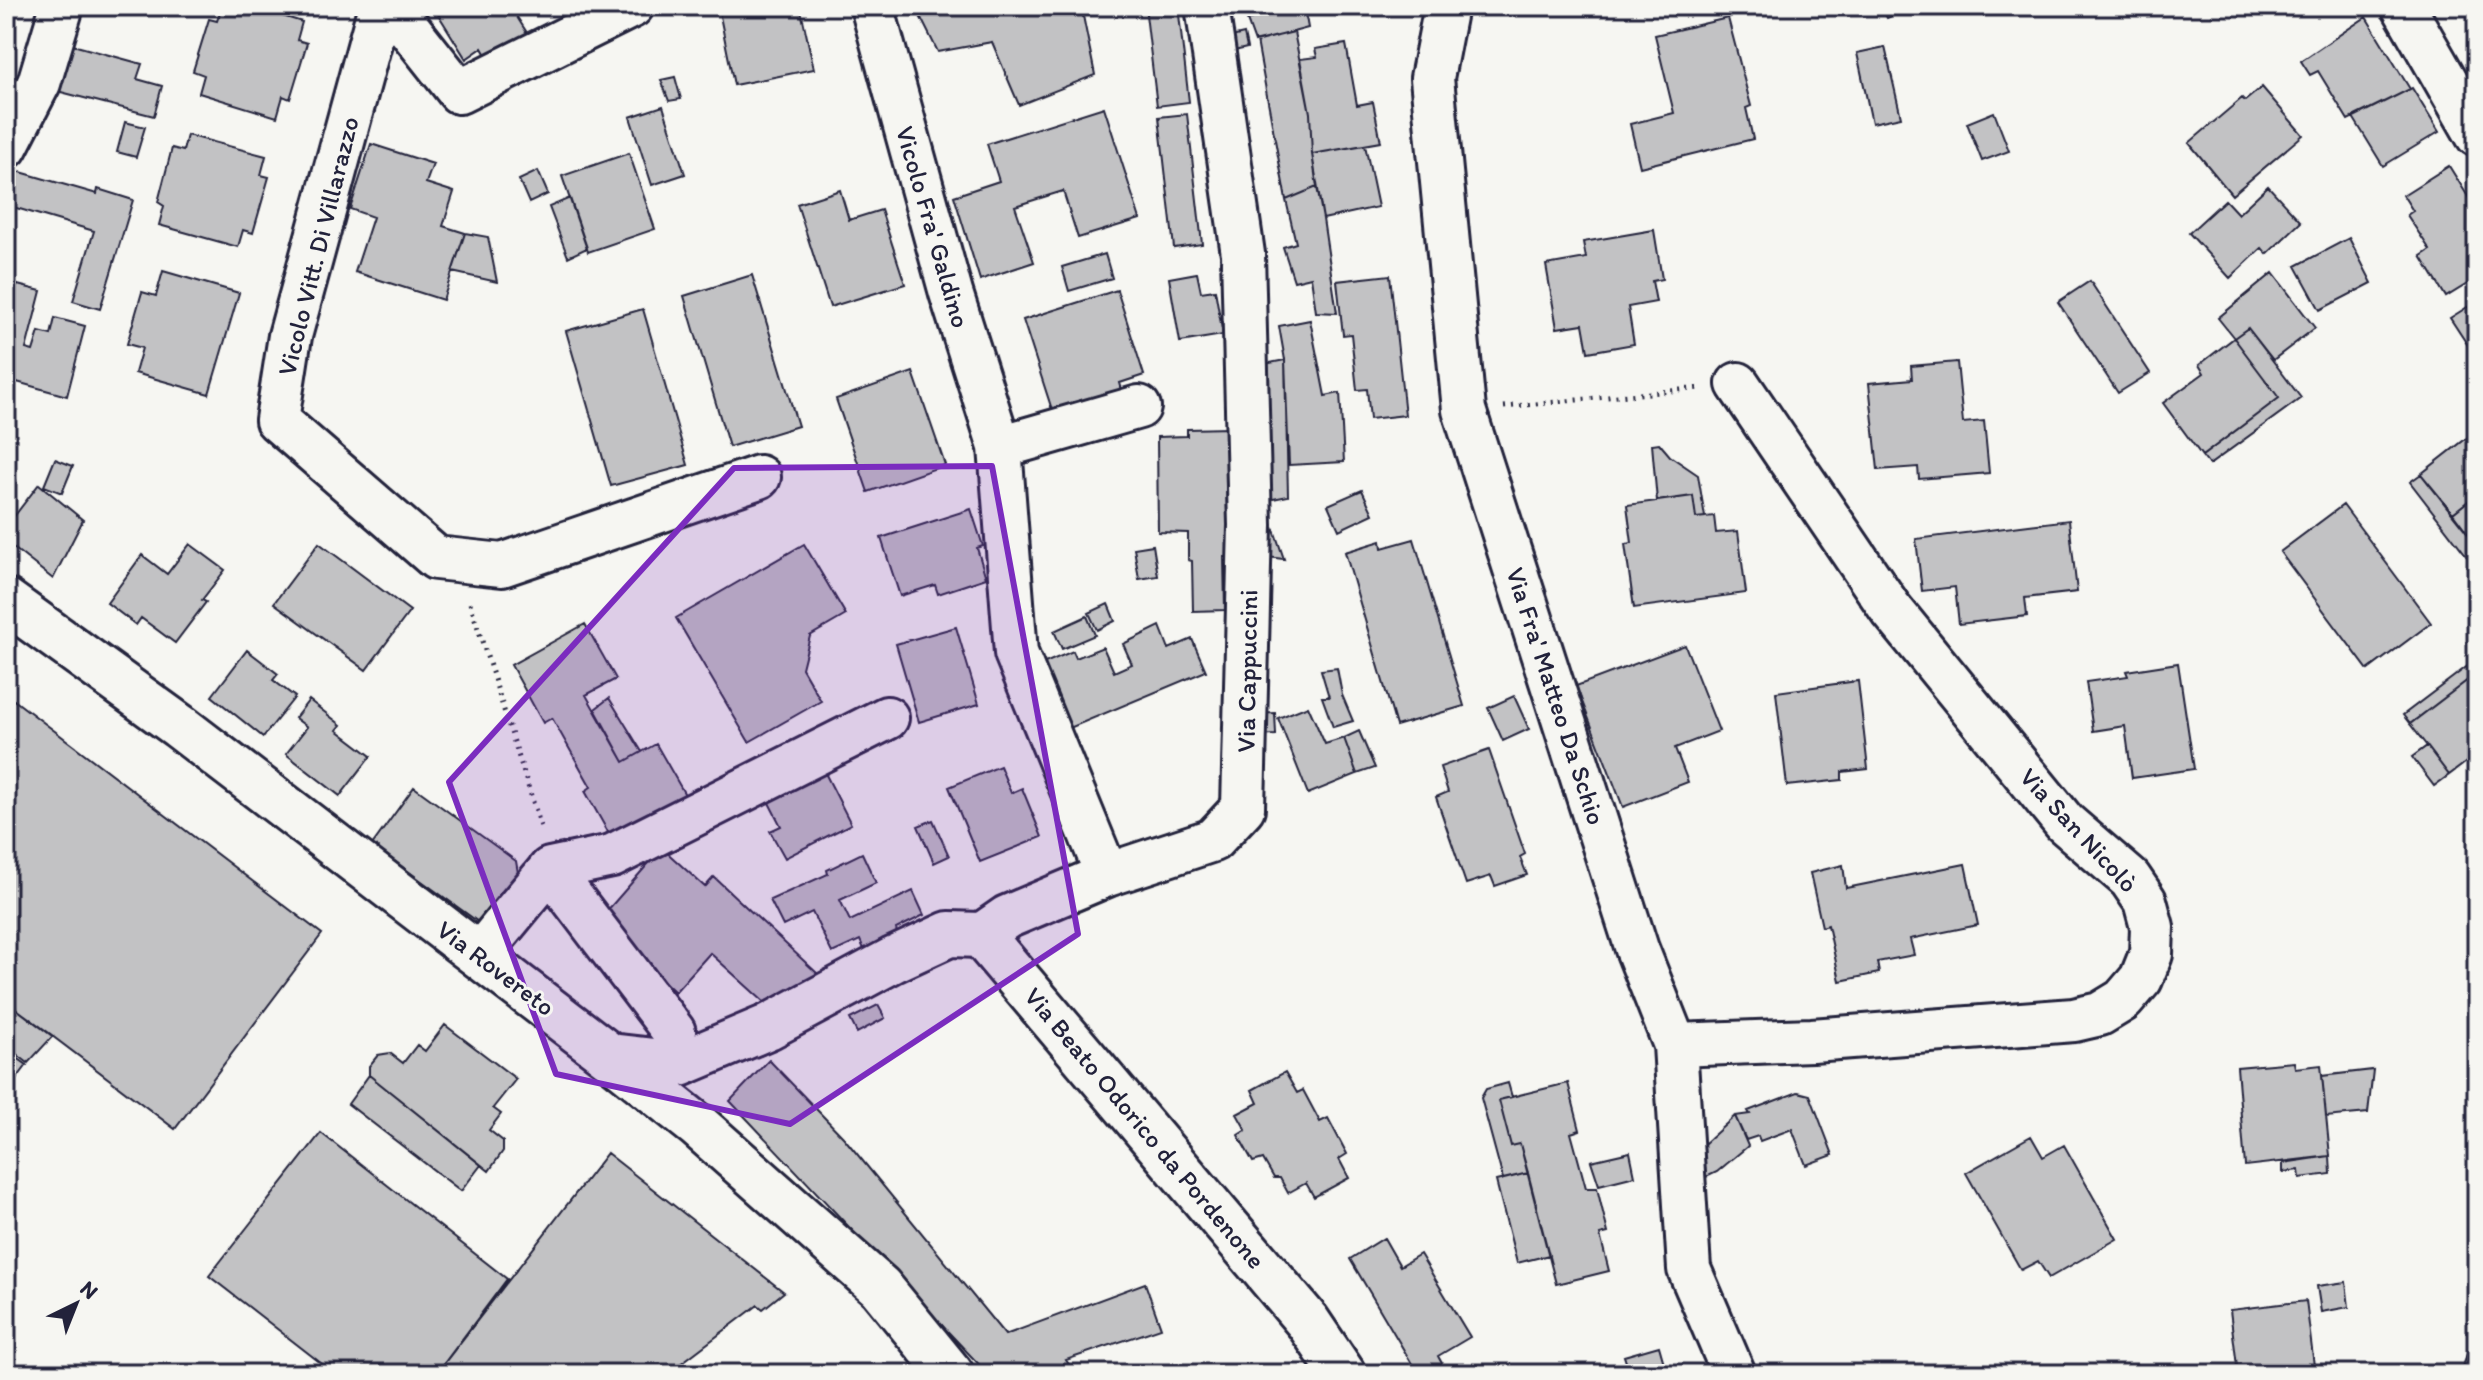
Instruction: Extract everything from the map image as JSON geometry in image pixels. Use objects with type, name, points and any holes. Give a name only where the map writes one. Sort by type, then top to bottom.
[{"type":"street","points":[[6,147],[39,83],[62,6]]},
{"type":"street","name":"Vicolo Vitt. Di Villarazzo","points":[[380,6],[290,336],[277,420],[436,558],[502,565],[759,477]]},
{"type":"street","points":[[391,6],[459,92],[632,6]]},
{"type":"street","name":"Vicolo Fra' Galdino","points":[[872,6],[947,278],[1000,447],[1016,653],[1107,875]]},
{"type":"street","name":"Via Cappuccini","points":[[610,1056],[680,1064],[768,1027],[893,960],[949,934],[981,935],[1007,917],[1107,875],[1213,840],[1243,808],[1250,525],[1243,254],[1207,6]]},
{"type":"street","name":"Via Fra' Matteo Da Schio","points":[[1446,6],[1432,78],[1464,410],[1637,949],[1675,1045],[1689,1269],[1734,1374]]},
{"type":"street","points":[[2403,6],[2477,135]]},
{"type":"street","name":"Via San Nicolò","points":[[1675,1045],[1812,1040],[2074,1020],[2100,1014],[2123,1000],[2141,979],[2151,954],[2152,927],[2145,901],[2130,879],[2065,823],[1890,608],[1738,384]]},
{"type":"street","points":[[1000,447],[1139,407]]},
{"type":"street","name":"Via Rovereto","points":[[6,601],[179,726],[698,1126],[880,1287],[951,1374]]},
{"type":"street","points":[[479,955],[550,869],[612,856],[887,718]]},
{"type":"street","points":[[550,869],[674,1032],[680,1064]]},
{"type":"street","name":"Via Beato Odorico da Pordenone","points":[[981,935],[1308,1322],[1343,1374]]},
{"type":"street","name":"Via Cappuccini","points":[[698,1126],[705,1088],[768,1027]]},
{"type":"street","points":[[1305,1374],[1308,1322]]},
{"type":"path","points":[[1464,410],[1738,384]]},
{"type":"path","points":[[456,560],[540,822],[550,869]]},
{"type":"highlighted area","points":[[992,466],[1078,934],[790,1124],[556,1074],[449,782],[734,468]]},
{"type":"building","points":[[222,6],[250,6],[302,22],[297,40],[307,43],[290,99],[283,96],[277,117],[199,93],[204,75],[193,71],[209,19],[217,21]]},
{"type":"building","points":[[433,6],[510,6],[529,36],[489,60],[482,48],[466,59]]},
{"type":"building","points":[[718,6],[800,6],[814,69],[734,85]]},
{"type":"building","points":[[915,6],[1081,6],[1095,75],[1019,105],[992,42],[938,52]]},
{"type":"building","points":[[1145,6],[1178,6],[1189,102],[1157,106]]},
{"type":"building","points":[[1251,6],[1304,6],[1308,28],[1255,42],[1247,20],[1255,17]]},
{"type":"building","points":[[1881,6],[1908,6],[1909,9],[1887,18]]},
{"type":"building","points":[[2366,17],[2410,89],[2348,120],[2318,71],[2310,75],[2301,61]]},
{"type":"building","points":[[1728,18],[1751,106],[1746,108],[1753,139],[1640,167],[1630,124],[1674,113],[1655,35]]},
{"type":"building","points":[[1294,32],[1310,113],[1317,187],[1286,200],[1257,41]]},
{"type":"building","points":[[1244,34],[1247,48],[1234,51],[1231,37]]},
{"type":"building","points":[[69,44],[142,64],[137,79],[162,86],[154,116],[57,91]]},
{"type":"building","points":[[1346,44],[1357,105],[1373,102],[1381,142],[1312,154],[1310,113],[1300,59],[1317,57],[1315,49]]},
{"type":"building","points":[[1885,47],[1901,117],[1872,123],[1857,53]]},
{"type":"building","points":[[675,77],[681,99],[669,101],[661,80]]},
{"type":"building","points":[[2262,87],[2303,135],[2232,195],[2189,143],[2242,98],[2245,101]]},
{"type":"building","points":[[2412,88],[2439,132],[2383,166],[2353,117]]},
{"type":"building","points":[[663,106],[685,174],[652,185],[630,117]]},
{"type":"building","points":[[1104,107],[1140,219],[1078,238],[1063,191],[1015,206],[1034,262],[980,280],[954,196],[999,181],[987,144]]},
{"type":"building","points":[[1994,112],[2009,151],[1982,161],[1967,123]]},
{"type":"building","points":[[1187,114],[1202,244],[1174,248],[1159,117]]},
{"type":"building","points":[[125,122],[145,127],[136,157],[117,152]]},
{"type":"building","points":[[187,135],[266,156],[261,175],[269,177],[253,233],[243,230],[238,247],[159,225],[164,206],[158,202],[172,148],[183,151]]},
{"type":"building","points":[[371,144],[433,164],[426,183],[454,192],[443,226],[465,233],[443,300],[355,272],[373,217],[350,209]]},
{"type":"building","points":[[1365,145],[1378,207],[1323,219],[1312,154]]},
{"type":"building","points":[[629,153],[655,229],[588,252],[562,176]]},
{"type":"building","points":[[2449,166],[2477,211],[2477,278],[2446,297],[2421,256],[2430,250],[2407,215],[2413,211],[2403,195]]},
{"type":"building","points":[[10,169],[97,194],[98,189],[133,200],[100,309],[73,301],[94,231],[6,205],[6,182]]},
{"type":"building","points":[[538,171],[548,194],[529,203],[519,180]]},
{"type":"building","points":[[2268,186],[2301,222],[2267,254],[2262,248],[2230,278],[2189,233],[2225,200],[2238,214]]},
{"type":"building","points":[[1317,187],[1337,313],[1316,312],[1311,277],[1294,281],[1283,247],[1296,243],[1286,200]]},
{"type":"building","points":[[840,190],[849,220],[881,210],[905,284],[830,307],[797,204]]},
{"type":"building","points":[[570,198],[587,248],[568,257],[549,207]]},
{"type":"building","points":[[1654,230],[1662,279],[1652,281],[1656,302],[1628,307],[1634,344],[1588,352],[1583,324],[1557,328],[1546,265],[1586,258],[1583,242]]},
{"type":"building","points":[[465,233],[488,237],[497,282],[452,272]]},
{"type":"building","points":[[2349,238],[2372,283],[2320,310],[2296,266]]},
{"type":"building","points":[[1105,254],[1112,278],[1069,291],[1062,267]]},
{"type":"building","points":[[163,271],[239,293],[209,394],[135,373],[142,348],[127,344],[142,292],[156,296]]},
{"type":"building","points":[[1197,273],[1201,292],[1215,290],[1223,335],[1180,342],[1169,278]]},
{"type":"building","points":[[2273,273],[2315,328],[2273,360],[2248,328],[2234,338],[2218,318]]},
{"type":"building","points":[[752,275],[798,426],[729,447],[684,296]]},
{"type":"building","points":[[1390,275],[1405,415],[1370,419],[1367,389],[1357,390],[1351,334],[1343,335],[1337,281]]},
{"type":"building","points":[[2090,281],[2150,373],[2118,393],[2058,302]]},
{"type":"building","points":[[6,282],[41,291],[26,349],[33,351],[39,332],[51,335],[55,318],[85,326],[67,396],[6,379]]},
{"type":"building","points":[[1117,290],[1144,375],[1120,383],[1124,397],[1055,419],[1023,320]]},
{"type":"building","points":[[2477,301],[2477,343],[2469,347],[2450,318]]},
{"type":"building","points":[[643,309],[688,465],[611,486],[566,331]]},
{"type":"building","points":[[1310,320],[1325,396],[1340,393],[1344,462],[1289,465],[1285,360],[1279,326]]},
{"type":"building","points":[[2248,328],[2301,398],[2209,465],[2202,456],[2279,398],[2234,338]]},
{"type":"building","points":[[2234,338],[2279,398],[2202,456],[2163,403],[2204,373],[2199,365]]},
{"type":"building","points":[[1285,360],[1288,496],[1263,501],[1260,365]]},
{"type":"building","points":[[1957,362],[1963,423],[1984,421],[1989,473],[1919,479],[1918,467],[1878,470],[1869,383],[1912,379],[1911,366]]},
{"type":"building","points":[[913,372],[945,465],[868,492],[836,399]]},
{"type":"building","points":[[1229,428],[1225,610],[1193,611],[1188,533],[1158,532],[1157,437],[1187,436],[1187,429]]},
{"type":"building","points":[[2472,434],[2477,440],[2477,494],[2453,513],[2421,474]]},
{"type":"building","points":[[1659,443],[1670,456],[1698,475],[1705,517],[1696,518],[1693,496],[1657,501],[1652,444]]},
{"type":"building","points":[[55,459],[73,466],[62,493],[44,486]]},
{"type":"building","points":[[6,472],[16,481],[6,493]]},
{"type":"building","points":[[2421,474],[2477,545],[2477,569],[2410,482]]},
{"type":"building","points":[[39,484],[83,520],[53,579],[6,542],[6,527]]},
{"type":"building","points":[[1362,490],[1373,514],[1339,530],[1328,505]]},
{"type":"building","points":[[2477,494],[2477,545],[2453,513]]},
{"type":"building","points":[[1693,496],[1696,518],[1714,516],[1716,533],[1738,531],[1746,593],[1634,608],[1625,544],[1632,543],[1627,505]]},
{"type":"building","points":[[2343,505],[2431,623],[2368,670],[2280,552]]},
{"type":"building","points":[[971,509],[983,546],[977,548],[986,578],[938,594],[935,585],[900,596],[881,538]]},
{"type":"building","points":[[2069,520],[2077,592],[2025,598],[2027,616],[1959,624],[1955,587],[1922,591],[1916,539]]},
{"type":"building","points":[[1271,521],[1284,559],[1259,556]]},
{"type":"building","points":[[1414,539],[1464,706],[1396,726],[1345,552],[1381,541],[1382,548]]},
{"type":"building","points":[[319,543],[410,611],[366,670],[274,603]]},
{"type":"building","points":[[190,544],[225,570],[202,600],[206,602],[175,643],[141,618],[136,625],[107,603],[142,555],[167,574]]},
{"type":"building","points":[[804,544],[846,615],[810,636],[802,668],[821,701],[749,742],[676,618]]},
{"type":"building","points":[[1153,545],[1158,576],[1139,579],[1134,548]]},
{"type":"building","points":[[1108,604],[1115,621],[1097,630],[1089,613]]},
{"type":"building","points":[[1087,616],[1095,635],[1062,649],[1054,631]]},
{"type":"building","points":[[585,624],[616,679],[586,695],[624,762],[656,744],[688,800],[613,841],[585,791],[591,787],[552,718],[543,723],[511,665]]},
{"type":"building","points":[[1160,626],[1169,649],[1192,639],[1206,671],[1065,730],[1040,665],[1073,651],[1076,658],[1103,647],[1114,672],[1132,664],[1123,644]]},
{"type":"building","points":[[956,627],[979,704],[919,722],[896,644]]},
{"type":"building","points":[[1685,645],[1719,731],[1675,748],[1688,782],[1623,807],[1576,686]]},
{"type":"building","points":[[247,650],[278,674],[273,680],[295,697],[263,737],[212,696]]},
{"type":"building","points":[[2477,659],[2477,673],[2410,724],[2403,715]]},
{"type":"building","points":[[2178,663],[2194,769],[2132,778],[2125,726],[2093,731],[2086,682],[2128,676],[2126,671]]},
{"type":"building","points":[[1337,668],[1342,695],[1353,721],[1333,727],[1322,697],[1329,697],[1321,670]]},
{"type":"building","points":[[2477,673],[2477,754],[2449,775],[2410,724]]},
{"type":"building","points":[[1858,681],[1868,769],[1842,772],[1842,780],[1787,786],[1776,692]]},
{"type":"building","points":[[6,694],[322,934],[175,1129],[6,1001]]},
{"type":"building","points":[[1514,696],[1529,729],[1503,741],[1488,708]]},
{"type":"building","points":[[609,698],[642,752],[624,762],[595,709]]},
{"type":"building","points":[[309,700],[341,725],[337,730],[371,756],[340,796],[286,754],[307,727],[295,718]]},
{"type":"building","points":[[1308,706],[1325,744],[1344,738],[1357,774],[1308,794],[1278,718]]},
{"type":"building","points":[[1275,713],[1276,735],[1254,736],[1253,714]]},
{"type":"building","points":[[1359,731],[1375,768],[1357,774],[1344,738]]},
{"type":"building","points":[[2427,746],[2449,775],[2434,786],[2412,757]]},
{"type":"building","points":[[1489,750],[1525,854],[1520,857],[1527,875],[1495,886],[1491,876],[1466,884],[1436,797],[1448,792],[1440,767]]},
{"type":"building","points":[[1000,766],[1011,793],[1022,788],[1042,837],[980,862],[949,787]]},
{"type":"building","points":[[822,767],[851,824],[785,858],[770,831],[781,826],[765,795]]},
{"type":"building","points":[[414,787],[516,861],[518,873],[481,924],[372,845]]},
{"type":"building","points":[[933,820],[949,856],[934,863],[918,826]]},
{"type":"building","points":[[662,848],[705,887],[714,877],[819,975],[774,1011],[710,953],[675,992],[599,920]]},
{"type":"building","points":[[862,853],[876,883],[840,900],[850,921],[913,891],[924,915],[896,929],[900,944],[867,956],[860,940],[832,953],[812,912],[783,926],[770,900],[828,874],[827,870]]},
{"type":"building","points":[[1965,864],[1978,925],[1910,939],[1914,955],[1877,962],[1879,973],[1840,981],[1828,925],[1822,927],[1810,873],[1843,865],[1846,888]]},
{"type":"building","points":[[6,1001],[53,1036],[28,1063],[6,1046]]},
{"type":"building","points":[[878,1005],[885,1018],[857,1033],[850,1019]]},
{"type":"building","points":[[445,1025],[516,1079],[493,1108],[501,1114],[489,1130],[503,1141],[503,1151],[489,1171],[369,1075],[369,1066],[378,1055],[390,1053],[403,1063],[417,1045],[425,1051]]},
{"type":"building","points":[[6,1050],[27,1065],[6,1093]]},
{"type":"building","points":[[769,1060],[844,1138],[1005,1335],[1145,1283],[1161,1328],[1066,1360],[1075,1374],[988,1374],[730,1101]]},
{"type":"building","points":[[2294,1062],[2295,1068],[2321,1065],[2330,1156],[2245,1166],[2237,1067]]},
{"type":"building","points":[[2373,1070],[2368,1113],[2326,1117],[2322,1076]]},
{"type":"building","points":[[1285,1072],[1297,1093],[1303,1090],[1320,1122],[1328,1118],[1347,1154],[1339,1159],[1349,1178],[1314,1197],[1306,1183],[1288,1193],[1280,1178],[1274,1178],[1263,1159],[1253,1162],[1238,1135],[1246,1130],[1237,1114],[1258,1103],[1252,1090]]},
{"type":"building","points":[[369,1075],[481,1165],[461,1191],[348,1104]]},
{"type":"building","points":[[1508,1083],[1512,1097],[1499,1100],[1511,1146],[1520,1144],[1528,1173],[1503,1179],[1481,1098],[1486,1089]]},
{"type":"building","points":[[1568,1083],[1580,1130],[1571,1133],[1586,1188],[1597,1188],[1608,1233],[1600,1235],[1609,1271],[1556,1284],[1520,1144],[1511,1146],[1499,1100]]},
{"type":"building","points":[[1798,1092],[1810,1095],[1833,1155],[1806,1165],[1792,1129],[1760,1141],[1758,1136],[1746,1140],[1735,1116],[1750,1114],[1748,1111]]},
{"type":"building","points":[[1735,1116],[1748,1146],[1717,1172],[1700,1180],[1695,1152]]},
{"type":"building","points":[[321,1133],[507,1279],[436,1374],[335,1374],[209,1276]]},
{"type":"building","points":[[2031,1136],[2043,1157],[2064,1145],[2117,1239],[2049,1278],[2038,1261],[2021,1270],[1966,1173]]},
{"type":"building","points":[[1630,1152],[1635,1176],[1599,1185],[1591,1161]]},
{"type":"building","points":[[607,1153],[784,1292],[763,1309],[758,1305],[667,1374],[436,1374]]},
{"type":"building","points":[[2330,1156],[2331,1174],[2300,1178],[2299,1170],[2283,1172],[2283,1163]]},
{"type":"building","points":[[1528,1173],[1549,1255],[1517,1263],[1496,1181]]},
{"type":"building","points":[[1384,1238],[1400,1266],[1420,1254],[1470,1337],[1438,1356],[1446,1371],[1441,1374],[1418,1374],[1350,1259]]},
{"type":"building","points":[[2346,1282],[2349,1307],[2321,1312],[2317,1286]]},
{"type":"building","points":[[2306,1301],[2315,1374],[2238,1374],[2230,1310]]},
{"type":"building","points":[[2477,1323],[2477,1364],[2465,1360]]},
{"type":"building","points":[[1659,1346],[1667,1374],[1630,1374],[1624,1356]]},
{"type":"building","points":[[2465,1360],[2477,1364],[2477,1374],[2461,1374]]}]
